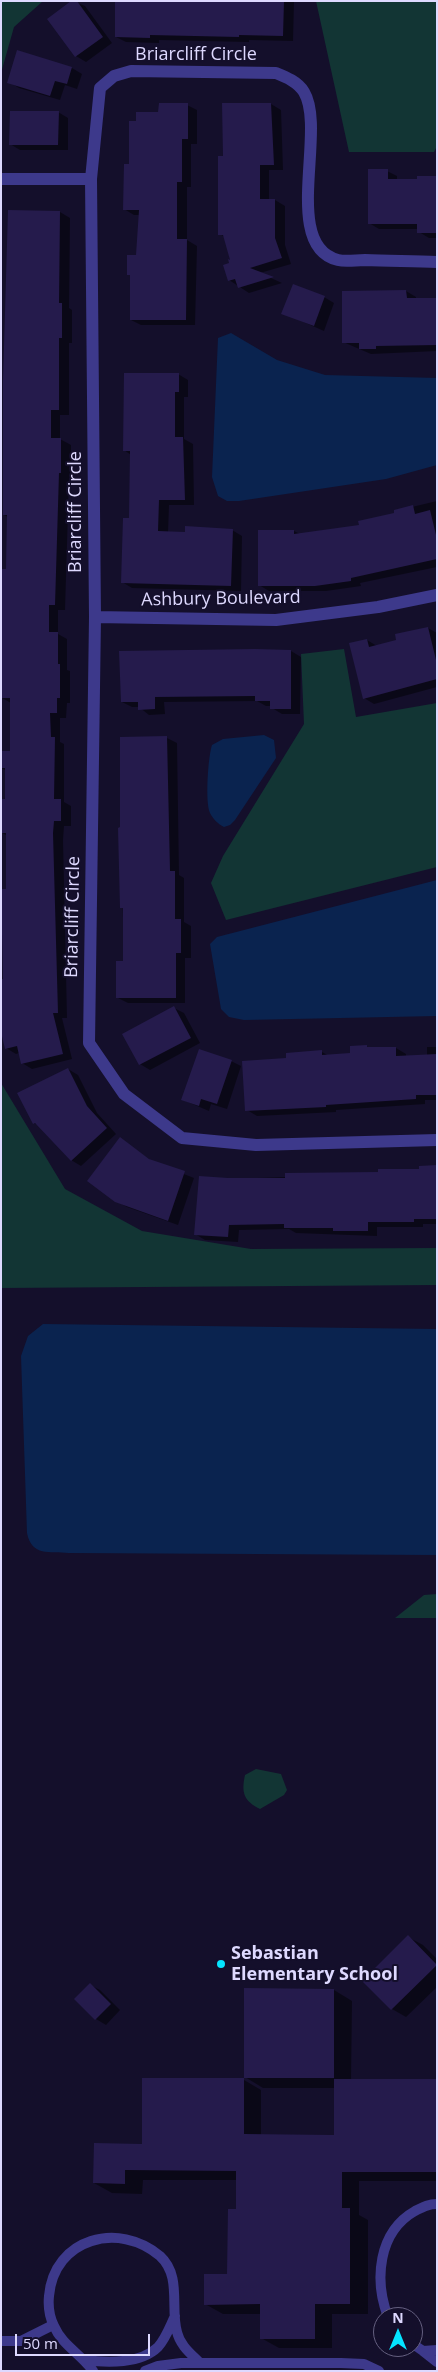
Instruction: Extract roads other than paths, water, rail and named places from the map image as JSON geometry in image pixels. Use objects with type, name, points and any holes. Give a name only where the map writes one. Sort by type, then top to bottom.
[{"type":"street","name":"Briarcliff Circle","points":[[437,262],[337,260],[320,250],[310,233],[310,108],[304,91],[293,80],[276,73],[131,71],[114,76],[100,88],[91,179],[95,617],[89,1043],[124,1094],[182,1138],[256,1146],[437,1140]]},
{"type":"street","points":[[1,179],[91,179]]},
{"type":"street","name":"Ashbury Boulevard","points":[[95,617],[276,620],[378,607],[437,595]]},
{"type":"lane","points":[[384,2307],[381,2274],[383,2250],[392,2232],[405,2217],[428,2204],[437,2204]]},
{"type":"lane","points":[[93,2371],[86,2360],[64,2341],[53,2325],[48,2306],[50,2286],[58,2266],[67,2254],[84,2243],[99,2239],[120,2238],[136,2241],[162,2258],[170,2271],[175,2290],[177,2331],[182,2344],[199,2362]]},
{"type":"lane","points":[[86,2360],[116,2362],[138,2357],[157,2348],[166,2335],[175,2315]]},
{"type":"lane","points":[[1,2341],[21,2341],[53,2325]]},
{"type":"lane","points":[[423,2351],[437,2350]]},
{"type":"lane","points":[[423,2351],[437,2362]]},
{"type":"lane","points":[[145,2371],[158,2366],[199,2362],[364,2364],[379,2371]]},
{"type":"water","points":[[231,333],[277,360],[325,375],[437,378],[437,465],[386,479],[239,501],[227,501],[218,496],[212,477],[218,338]]},
{"type":"water","points":[[264,735],[274,740],[276,758],[235,820],[230,825],[224,827],[214,819],[208,807],[209,759],[212,745],[223,739]]},
{"type":"water","points":[[437,880],[437,1016],[244,1020],[229,1017],[221,1009],[210,944],[217,937]]},
{"type":"water","points":[[43,1324],[437,1329],[437,1555],[69,1553],[48,1552],[37,1549],[29,1541],[27,1533],[21,1356],[28,1336]]},
{"type":"place","name":"Sebastian Elementary School","points":[[221,1964]]}]
